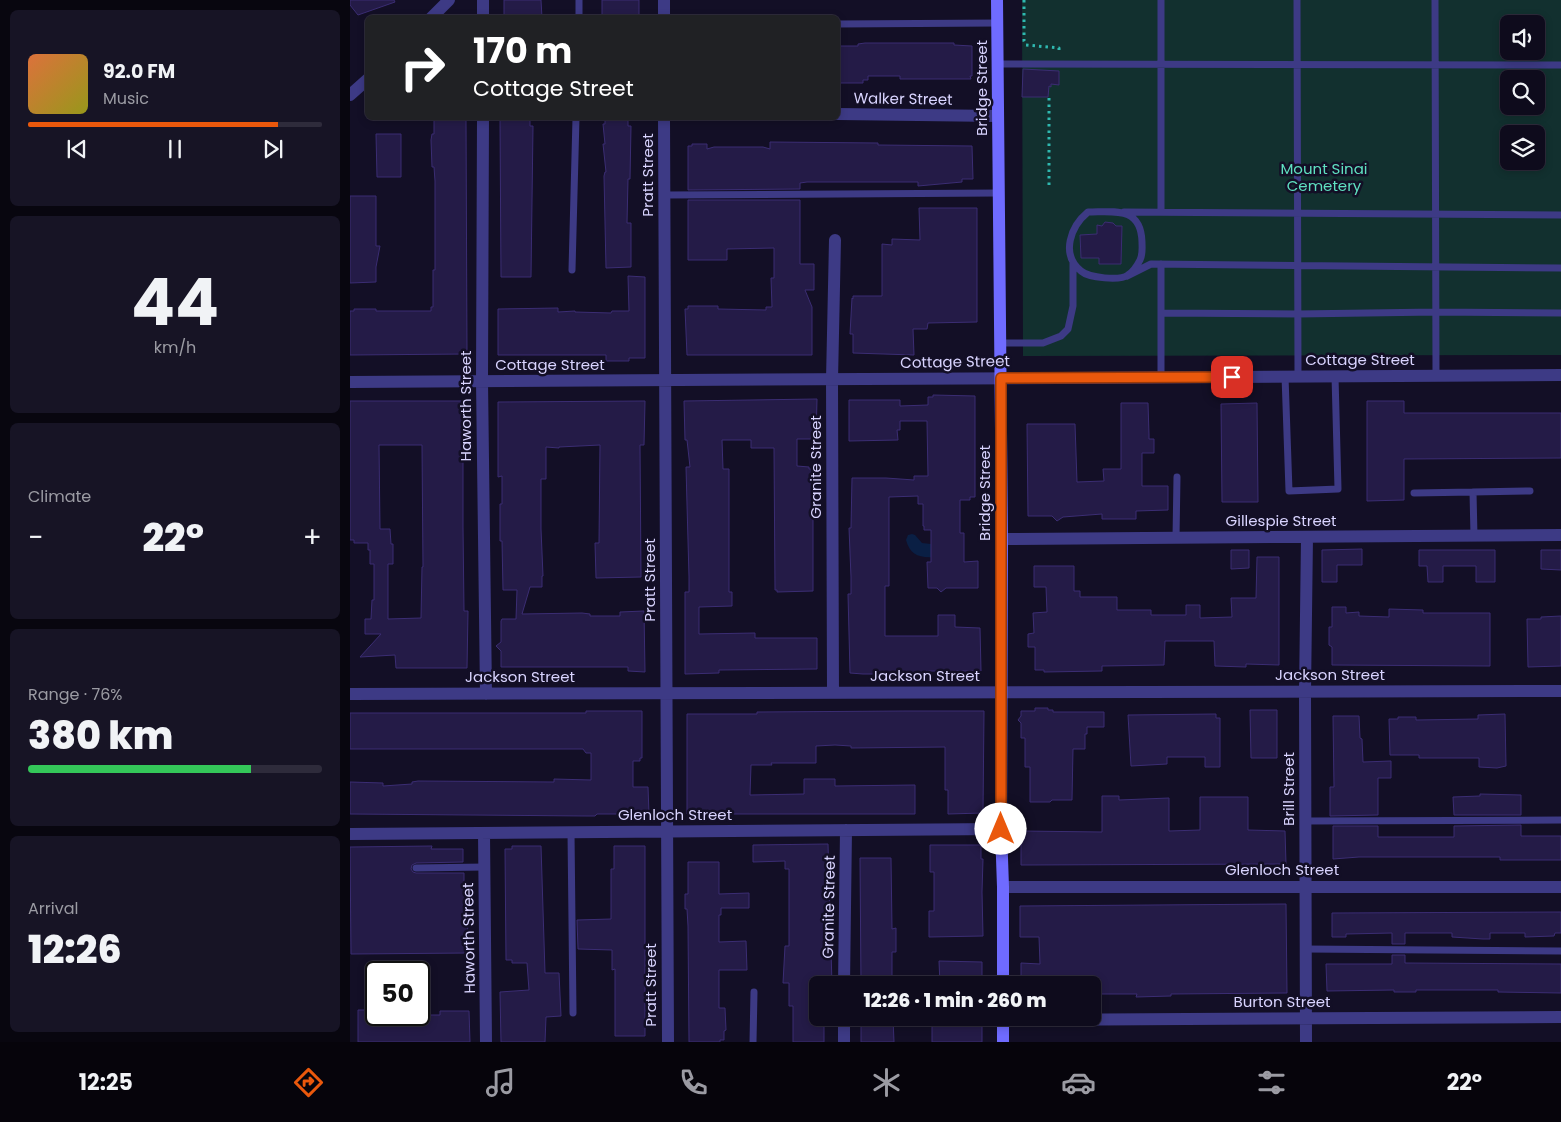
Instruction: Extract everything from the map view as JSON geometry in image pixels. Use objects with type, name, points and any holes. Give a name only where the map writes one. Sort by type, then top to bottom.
[{"type":"main road","name":"Bridge Street","points":[[997,0],[1002,539],[1001,829],[1003,976]]},
{"type":"main road","points":[[1003,1026],[1003,1042]]},
{"type":"street","points":[[434,15],[449,0]]},
{"type":"street","points":[[483,0],[483,15]]},
{"type":"street","points":[[664,0],[664,15]]},
{"type":"street","points":[[350,95],[365,82]]},
{"type":"street","name":"Walker Street","points":[[840,114],[998,116]]},
{"type":"street","name":"Haworth Street","points":[[483,120],[482,381],[486,694]]},
{"type":"street","name":"Pratt Street","points":[[664,120],[668,1042]]},
{"type":"street","name":"Granite Street","points":[[833,693],[832,380],[835,240]]},
{"type":"street","name":"Cottage Street","points":[[350,382],[1561,375]]},
{"type":"street","name":"Gillespie Street","points":[[1002,539],[1561,535]]},
{"type":"street","name":"Brill Street","points":[[1306,1042],[1305,692],[1307,537]]},
{"type":"street","name":"Jackson Street","points":[[350,694],[1561,691]]},
{"type":"street","name":"Glenloch Street","points":[[350,834],[1001,829]]},
{"type":"street","name":"Granite Street","points":[[844,976],[846,830]]},
{"type":"street","name":"Haworth Street","points":[[484,833],[486,1042]]},
{"type":"street","name":"Glenloch Street","points":[[1003,887],[1561,887]]},
{"type":"street","name":"Burton Street","points":[[1101,1019],[1561,1017]]},
{"type":"street","points":[[844,1026],[844,1042]]},
{"type":"lane","points":[[579,0],[579,15]]},
{"type":"lane","points":[[1161,0],[1161,211]]},
{"type":"lane","points":[[1297,0],[1298,314],[1292,376],[1289,491],[1338,489],[1335,376]]},
{"type":"lane","points":[[1435,0],[1436,376]]},
{"type":"lane","points":[[840,24],[997,23]]},
{"type":"lane","points":[[998,64],[1561,65]]},
{"type":"lane","points":[[572,270],[576,120]]},
{"type":"lane","points":[[665,195],[998,193]]},
{"type":"lane","points":[[1000,343],[1043,343],[1061,336],[1068,328],[1073,306],[1073,262],[1070,240],[1073,228],[1088,212],[1561,215]]},
{"type":"lane","points":[[1124,212],[1134,220],[1142,231],[1142,256],[1136,268],[1127,276]]},
{"type":"lane","points":[[1073,262],[1080,271],[1089,276],[1103,278],[1127,276],[1151,264],[1561,268]]},
{"type":"lane","points":[[1161,264],[1161,378]]},
{"type":"lane","points":[[1162,313],[1561,313]]},
{"type":"lane","points":[[1176,538],[1177,477]]},
{"type":"lane","points":[[1414,493],[1530,491]]},
{"type":"lane","points":[[1473,492],[1474,536]]},
{"type":"lane","points":[[1306,820],[1561,820]]},
{"type":"lane","points":[[571,832],[573,1013]]},
{"type":"lane","points":[[416,868],[484,867]]},
{"type":"lane","points":[[1306,949],[1561,951]]},
{"type":"lane","points":[[754,992],[754,1042]]},
{"type":"path","points":[[1024,0],[1024,41],[1026,45],[1059,48],[1059,64]]},
{"type":"path","points":[[1049,96],[1049,185]]},
{"type":"green space","name":"Mount Sinai Cemetery","points":[[1022,0],[1561,0],[1561,355],[1023,356]]},
{"type":"water","points":[[912,534],[922,543],[931,544],[934,557],[920,556],[910,549],[906,540],[908,535]]},
{"type":"building","points":[[350,0],[394,0],[395,2],[358,15],[350,5]]},
{"type":"building","points":[[504,0],[541,0],[542,15],[504,15]]},
{"type":"building","points":[[602,0],[639,0],[639,15],[602,15]]},
{"type":"building","points":[[954,43],[954,45],[972,46],[972,76],[970,76],[971,79],[900,79],[900,76],[868,76],[868,80],[863,80],[863,83],[840,83],[840,46],[858,46],[858,44]]},
{"type":"building","points":[[1023,69],[1059,71],[1059,85],[1051,84],[1051,87],[1049,86],[1048,97],[1022,97]]},
{"type":"building","points":[[434,120],[466,120],[467,354],[350,355],[350,311],[354,311],[354,309],[376,309],[376,311],[431,311],[431,307],[433,307],[435,181],[434,167],[432,167],[431,140],[432,134],[434,134]]},
{"type":"building","points":[[500,120],[530,120],[530,126],[533,126],[531,277],[501,277]]},
{"type":"building","points":[[605,120],[628,120],[628,126],[631,126],[627,223],[631,223],[631,267],[606,268],[604,176],[606,172],[603,144],[605,144],[603,124],[605,124]]},
{"type":"building","points":[[376,134],[401,134],[401,177],[377,177]]},
{"type":"building","points":[[770,142],[972,146],[973,179],[962,179],[962,182],[918,186],[918,182],[807,182],[800,183],[800,189],[688,190],[688,146],[692,146],[692,144],[707,144],[707,149],[714,147],[763,147],[770,149]]},
{"type":"building","points":[[350,196],[376,196],[376,246],[380,246],[376,267],[376,282],[350,283]]},
{"type":"building","points":[[688,200],[800,200],[800,264],[814,264],[814,290],[805,290],[812,307],[812,355],[687,355],[685,309],[688,309],[688,306],[718,306],[718,309],[766,310],[766,307],[772,307],[771,278],[774,278],[774,248],[727,249],[727,260],[688,260]]},
{"type":"building","points":[[919,208],[977,208],[977,322],[928,323],[927,329],[913,329],[914,355],[853,353],[853,334],[850,334],[852,298],[853,296],[882,296],[882,244],[892,245],[892,239],[920,240]]},
{"type":"building","points":[[1105,222],[1122,226],[1121,264],[1099,264],[1099,258],[1081,258],[1080,235],[1097,234],[1097,225],[1102,226]]},
{"type":"building","points":[[628,276],[645,277],[645,358],[629,358],[629,361],[606,361],[606,355],[498,355],[498,309],[558,308],[558,312],[611,313],[612,311],[629,311]]},
{"type":"building","points":[[933,395],[975,396],[975,497],[970,497],[970,500],[960,500],[960,533],[964,533],[964,562],[978,561],[978,588],[946,588],[941,592],[937,588],[928,588],[927,562],[931,562],[931,530],[924,530],[923,504],[918,504],[918,496],[889,497],[889,586],[885,586],[885,636],[938,636],[938,615],[955,615],[955,627],[980,628],[981,671],[926,671],[926,673],[912,674],[850,673],[848,594],[851,594],[849,528],[851,528],[852,478],[914,480],[914,476],[928,476],[927,421],[900,421],[900,430],[897,430],[898,440],[849,441],[849,400],[900,400],[900,406],[928,405],[928,397],[933,397]]},
{"type":"building","points":[[817,399],[816,439],[797,439],[797,466],[813,469],[813,591],[777,592],[775,590],[774,448],[751,448],[751,440],[722,440],[723,469],[729,469],[729,592],[732,592],[732,606],[699,607],[699,634],[755,633],[755,638],[817,638],[817,669],[719,670],[719,673],[685,674],[685,592],[689,592],[686,467],[690,467],[687,440],[685,440],[684,401]]},
{"type":"building","points":[[350,401],[467,401],[467,447],[463,447],[463,527],[464,611],[468,611],[467,668],[396,668],[395,655],[360,657],[381,634],[365,634],[365,619],[371,619],[372,600],[374,600],[374,564],[370,564],[368,543],[354,543],[354,540],[350,540]],"holes":[[[379,445],[422,445],[423,567],[421,618],[388,619],[388,564],[393,564],[393,544],[391,544],[390,529],[380,529]]]},
{"type":"building","points":[[645,401],[644,445],[640,445],[641,577],[596,578],[595,543],[599,543],[600,445],[546,447],[546,479],[541,479],[542,587],[530,587],[522,614],[582,613],[590,614],[590,616],[620,616],[620,612],[644,611],[645,672],[628,671],[628,667],[501,667],[501,651],[496,646],[501,642],[501,621],[502,619],[516,619],[517,590],[503,590],[502,541],[500,541],[502,476],[498,477],[498,402]]},
{"type":"building","points":[[1367,401],[1404,401],[1404,413],[1561,413],[1561,458],[1404,459],[1404,500],[1367,501]]},
{"type":"building","points":[[1121,403],[1148,403],[1149,439],[1154,439],[1154,453],[1142,453],[1142,486],[1168,486],[1168,510],[1136,511],[1136,519],[1102,519],[1102,514],[1063,517],[1057,521],[1052,516],[1028,516],[1027,424],[1075,424],[1077,482],[1104,481],[1103,469],[1121,469]]},
{"type":"building","points":[[1257,403],[1258,502],[1222,502],[1221,404]]},
{"type":"building","points":[[1362,549],[1362,565],[1337,565],[1337,582],[1322,582],[1322,550]]},
{"type":"building","points":[[1231,550],[1249,550],[1249,568],[1231,569]]},
{"type":"building","points":[[1419,550],[1495,550],[1495,582],[1476,582],[1476,566],[1443,566],[1443,582],[1428,582],[1427,566],[1419,566]]},
{"type":"building","points":[[1541,550],[1561,550],[1561,570],[1541,569]]},
{"type":"building","points":[[1257,557],[1279,557],[1279,665],[1246,664],[1246,667],[1215,666],[1214,641],[1165,641],[1164,665],[1102,666],[1102,671],[1044,672],[1044,670],[1035,670],[1035,647],[1028,647],[1028,634],[1034,633],[1033,613],[1047,612],[1046,587],[1034,587],[1034,566],[1074,566],[1074,591],[1080,591],[1080,597],[1117,597],[1117,610],[1151,610],[1151,615],[1186,615],[1186,605],[1200,605],[1200,618],[1232,617],[1231,598],[1256,598]]},
{"type":"building","points":[[1332,607],[1346,607],[1346,613],[1359,612],[1359,616],[1389,617],[1389,609],[1423,610],[1423,613],[1490,613],[1490,666],[1332,665],[1329,627],[1332,627]]},
{"type":"building","points":[[1561,616],[1561,666],[1528,667],[1527,619]]},
{"type":"building","points":[[1035,708],[1048,708],[1048,710],[1053,710],[1053,712],[1104,712],[1104,727],[1087,727],[1085,749],[1073,749],[1072,800],[1030,802],[1030,767],[1025,767],[1025,738],[1021,738],[1021,723],[1018,720],[1021,716],[1021,711],[1035,711]]},
{"type":"building","points":[[1250,710],[1277,710],[1277,758],[1251,758]]},
{"type":"building","points":[[586,711],[642,711],[642,758],[640,758],[640,761],[633,761],[633,787],[648,787],[649,814],[597,814],[595,816],[587,816],[350,814],[350,782],[383,783],[383,786],[412,784],[412,782],[418,781],[554,782],[554,779],[591,780],[591,753],[586,753],[583,749],[350,749],[350,713],[586,713]]},
{"type":"building","points":[[984,711],[983,813],[948,814],[948,790],[945,790],[945,747],[851,748],[851,746],[835,745],[816,746],[816,763],[751,765],[750,795],[804,794],[804,779],[835,779],[835,786],[915,785],[915,814],[687,814],[687,714]]},
{"type":"building","points":[[1216,714],[1216,718],[1220,718],[1220,767],[1205,767],[1205,757],[1167,757],[1167,764],[1131,766],[1128,715]]},
{"type":"building","points":[[1505,714],[1506,766],[1497,768],[1479,767],[1479,758],[1419,758],[1419,755],[1390,755],[1389,719],[1416,717],[1416,720],[1478,719],[1478,715]]},
{"type":"building","points":[[1333,716],[1359,716],[1363,762],[1391,761],[1391,778],[1378,778],[1378,815],[1330,816],[1330,787],[1334,787]]},
{"type":"building","points":[[1480,794],[1521,795],[1521,815],[1454,815],[1453,797],[1480,796]]},
{"type":"building","points":[[1102,796],[1119,796],[1119,800],[1169,798],[1169,831],[1200,830],[1200,797],[1248,797],[1248,830],[1285,831],[1286,864],[1021,865],[1021,831],[1102,832]]},
{"type":"building","points":[[1521,825],[1521,836],[1561,836],[1561,860],[1500,860],[1500,857],[1359,857],[1333,859],[1333,826],[1378,826],[1378,837],[1454,837],[1454,826]]},
{"type":"building","points":[[828,844],[832,976],[809,976],[809,1026],[824,1026],[824,1042],[793,1042],[793,1006],[789,1006],[789,983],[783,983],[785,946],[789,946],[789,869],[785,869],[785,861],[753,862],[753,845]]},
{"type":"building","points":[[930,845],[981,845],[981,859],[983,859],[983,936],[929,937],[929,911],[934,911],[934,872],[930,872]]},
{"type":"building","points":[[432,846],[431,849],[463,849],[463,862],[416,863],[412,865],[411,869],[416,873],[464,873],[464,885],[467,885],[468,953],[351,954],[350,847]]},
{"type":"building","points":[[512,846],[541,846],[545,973],[559,973],[561,1016],[546,1017],[545,1042],[501,1042],[500,992],[529,990],[527,963],[512,963],[512,960],[506,960],[505,849],[512,849]]},
{"type":"building","points":[[614,846],[645,846],[645,1036],[615,1036],[615,969],[612,970],[612,950],[578,949],[577,920],[611,919],[611,869],[614,869]]},
{"type":"building","points":[[860,858],[891,858],[892,929],[896,928],[896,952],[892,952],[892,976],[861,976]]},
{"type":"building","points":[[688,862],[719,862],[719,894],[749,893],[749,908],[721,908],[721,915],[719,915],[719,942],[746,941],[747,970],[719,970],[719,1008],[725,1008],[726,1030],[724,1031],[724,1040],[720,1040],[720,1042],[689,1042],[688,926],[687,909],[685,909],[685,894],[688,894]]},
{"type":"building","points":[[1286,904],[1287,993],[1171,994],[1171,996],[1136,997],[1137,994],[1101,994],[1101,976],[1021,976],[1021,963],[1040,964],[1039,937],[1020,937],[1020,906]]},
{"type":"building","points":[[1561,912],[1561,933],[1555,933],[1554,936],[1525,937],[1525,933],[1490,933],[1490,939],[1483,939],[1452,937],[1452,933],[1405,933],[1405,944],[1392,944],[1392,933],[1346,934],[1346,937],[1332,937],[1332,913]]},
{"type":"building","points":[[1392,955],[1405,955],[1405,963],[1561,964],[1561,993],[1498,992],[1498,990],[1416,990],[1416,992],[1394,992],[1394,990],[1327,991],[1326,964],[1392,964]]},
{"type":"building","points":[[939,961],[982,962],[982,976],[940,976]]},
{"type":"building","points":[[358,1010],[365,1010],[365,1026],[430,1026],[430,1015],[440,1015],[440,1011],[469,1011],[470,1042],[358,1042]]},
{"type":"building","points":[[861,1026],[893,1026],[894,1042],[861,1042]]},
{"type":"building","points":[[932,1026],[982,1026],[982,1042],[932,1042]]},
{"type":"route","points":[[1001,829],[1001,378],[1232,377]]}]
